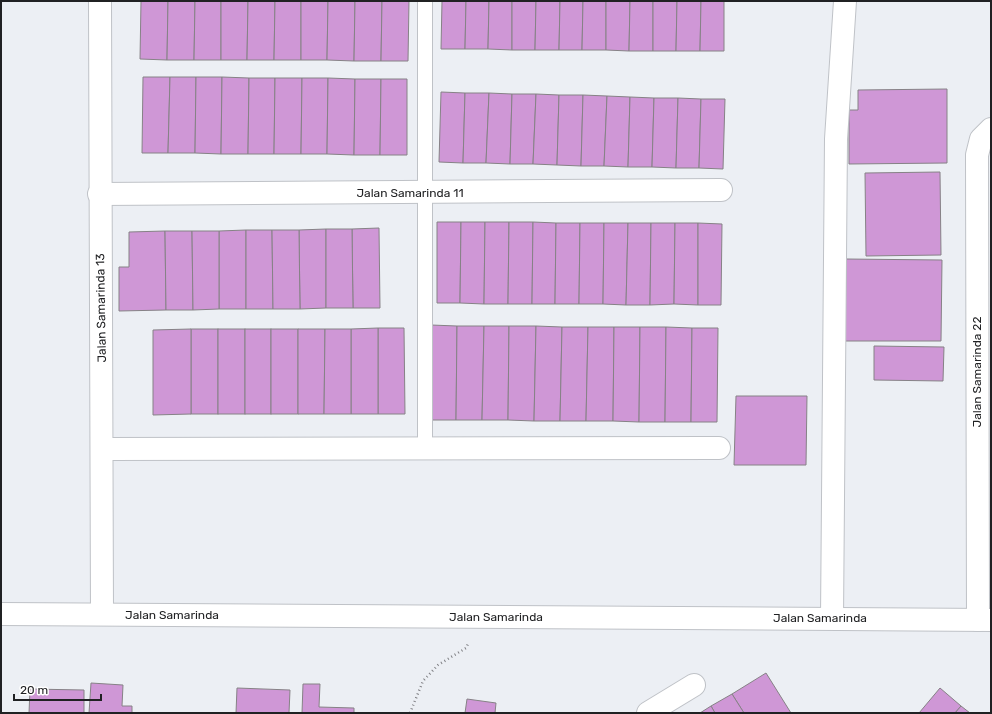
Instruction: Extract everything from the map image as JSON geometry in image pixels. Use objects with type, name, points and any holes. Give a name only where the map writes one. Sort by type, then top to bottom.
[{"type":"street","name":"Jalan Samarinda 13","points":[[100,1],[99,194],[103,449],[102,614]]},
{"type":"street","points":[[832,599],[836,139],[845,1]]},
{"type":"street","name":"Jalan Samarinda 22","points":[[985,620],[984,484],[977,155],[981,139],[991,129]]},
{"type":"street","name":"Jalan Samarinda 11","points":[[99,194],[721,190]]},
{"type":"street","points":[[103,449],[719,448]]},
{"type":"street","name":"Jalan Samarinda","points":[[1,614],[473,616],[832,599],[985,620]]},
{"type":"street","points":[[648,713],[694,685]]},
{"type":"lane","points":[[425,1],[425,448]]},
{"type":"path","points":[[410,713],[423,681],[438,665],[466,648],[472,637],[473,616]]},
{"type":"building","points":[[141,1],[168,1],[167,60],[140,59]]},
{"type":"building","points":[[168,1],[195,1],[194,60],[167,60]]},
{"type":"building","points":[[195,1],[221,1],[221,60],[194,60]]},
{"type":"building","points":[[221,1],[248,1],[247,60],[221,60]]},
{"type":"building","points":[[248,1],[275,1],[274,60],[247,60]]},
{"type":"building","points":[[275,1],[301,1],[301,60],[274,60]]},
{"type":"building","points":[[301,1],[328,1],[327,60],[301,60]]},
{"type":"building","points":[[328,1],[355,1],[354,61],[327,60]]},
{"type":"building","points":[[355,1],[382,1],[381,61],[354,61]]},
{"type":"building","points":[[382,1],[409,1],[408,61],[381,61]]},
{"type":"building","points":[[442,1],[466,1],[465,49],[441,49]]},
{"type":"building","points":[[466,1],[489,1],[488,49],[465,49]]},
{"type":"building","points":[[489,1],[512,1],[512,50],[488,49]]},
{"type":"building","points":[[512,1],[536,1],[535,50],[512,50]]},
{"type":"building","points":[[536,1],[560,1],[559,50],[535,50]]},
{"type":"building","points":[[560,1],[583,1],[582,50],[559,50]]},
{"type":"building","points":[[583,1],[606,1],[606,50],[582,50]]},
{"type":"building","points":[[606,1],[630,1],[629,51],[606,50]]},
{"type":"building","points":[[630,1],[653,1],[653,51],[629,51]]},
{"type":"building","points":[[653,1],[677,1],[676,51],[653,51]]},
{"type":"building","points":[[677,1],[701,1],[700,51],[676,51]]},
{"type":"building","points":[[701,1],[724,1],[724,51],[700,51]]},
{"type":"building","points":[[143,77],[170,77],[168,153],[142,153]]},
{"type":"building","points":[[170,77],[196,77],[195,153],[168,153]]},
{"type":"building","points":[[196,77],[222,77],[221,154],[195,153]]},
{"type":"building","points":[[222,77],[249,78],[248,154],[221,154]]},
{"type":"building","points":[[249,78],[275,78],[274,154],[248,154]]},
{"type":"building","points":[[275,78],[302,78],[301,154],[274,154]]},
{"type":"building","points":[[302,78],[328,78],[327,154],[301,154]]},
{"type":"building","points":[[328,78],[355,79],[354,155],[327,154]]},
{"type":"building","points":[[355,79],[381,79],[380,155],[354,155]]},
{"type":"building","points":[[381,79],[407,79],[407,155],[380,155]]},
{"type":"building","points":[[947,89],[947,163],[849,164],[849,110],[858,110],[858,90]]},
{"type":"building","points":[[441,92],[465,93],[463,163],[439,162]]},
{"type":"building","points":[[465,93],[489,93],[486,163],[463,163]]},
{"type":"building","points":[[489,93],[512,94],[510,164],[486,163]]},
{"type":"building","points":[[512,94],[536,94],[533,164],[510,164]]},
{"type":"building","points":[[536,94],[559,95],[557,165],[533,164]]},
{"type":"building","points":[[559,95],[583,95],[581,166],[557,165]]},
{"type":"building","points":[[583,95],[607,96],[604,166],[581,166]]},
{"type":"building","points":[[607,96],[630,97],[628,167],[604,166]]},
{"type":"building","points":[[630,97],[654,98],[652,167],[628,167]]},
{"type":"building","points":[[654,98],[678,98],[676,168],[652,167]]},
{"type":"building","points":[[678,98],[701,99],[699,168],[676,168]]},
{"type":"building","points":[[701,99],[725,99],[723,169],[699,168]]},
{"type":"building","points":[[940,172],[941,255],[866,256],[865,173]]},
{"type":"building","points":[[437,222],[461,222],[460,303],[437,303]]},
{"type":"building","points":[[461,222],[485,222],[484,304],[460,303]]},
{"type":"building","points":[[485,222],[509,222],[508,304],[484,304]]},
{"type":"building","points":[[509,222],[533,222],[532,304],[508,304]]},
{"type":"building","points":[[533,222],[556,223],[555,304],[532,304]]},
{"type":"building","points":[[556,223],[580,223],[579,304],[555,304]]},
{"type":"building","points":[[580,223],[604,223],[603,304],[579,304]]},
{"type":"building","points":[[604,223],[628,223],[626,305],[603,304]]},
{"type":"building","points":[[628,223],[651,223],[650,305],[626,305]]},
{"type":"building","points":[[651,223],[675,223],[674,304],[650,305]]},
{"type":"building","points":[[675,223],[698,223],[698,305],[674,304]]},
{"type":"building","points":[[698,223],[722,224],[721,305],[698,305]]},
{"type":"building","points":[[379,228],[380,308],[353,308],[352,229]]},
{"type":"building","points":[[326,229],[326,308],[300,309],[299,230]]},
{"type":"building","points":[[326,229],[352,229],[353,308],[326,308]]},
{"type":"building","points":[[246,230],[246,309],[219,309],[219,231]]},
{"type":"building","points":[[246,230],[272,230],[273,309],[246,309]]},
{"type":"building","points":[[272,230],[299,230],[300,309],[273,309]]},
{"type":"building","points":[[165,231],[166,310],[119,311],[119,267],[129,267],[129,232]]},
{"type":"building","points":[[165,231],[192,231],[193,310],[166,310]]},
{"type":"building","points":[[192,231],[219,231],[219,309],[193,310]]},
{"type":"building","points":[[846,259],[942,260],[941,341],[845,341]]},
{"type":"building","points":[[431,325],[457,326],[456,420],[430,420]]},
{"type":"building","points":[[457,326],[484,326],[482,420],[456,420]]},
{"type":"building","points":[[484,326],[509,326],[508,420],[482,420]]},
{"type":"building","points":[[509,326],[536,326],[534,421],[508,420]]},
{"type":"building","points":[[536,326],[562,327],[560,421],[534,421]]},
{"type":"building","points":[[562,327],[588,327],[586,421],[560,421]]},
{"type":"building","points":[[588,327],[614,327],[613,421],[586,421]]},
{"type":"building","points":[[614,327],[640,327],[639,422],[613,421]]},
{"type":"building","points":[[640,327],[666,327],[665,422],[639,422]]},
{"type":"building","points":[[666,327],[692,328],[691,422],[665,422]]},
{"type":"building","points":[[378,328],[404,328],[405,414],[378,414]]},
{"type":"building","points":[[378,328],[378,414],[351,414],[351,329]]},
{"type":"building","points":[[692,328],[718,328],[717,422],[691,422]]},
{"type":"building","points":[[191,329],[218,329],[218,414],[191,414]]},
{"type":"building","points":[[191,329],[191,414],[153,415],[153,330]]},
{"type":"building","points":[[218,329],[245,329],[245,414],[218,414]]},
{"type":"building","points":[[245,329],[271,329],[271,414],[245,414]]},
{"type":"building","points":[[271,329],[298,329],[298,414],[271,414]]},
{"type":"building","points":[[298,329],[325,329],[324,414],[298,414]]},
{"type":"building","points":[[325,329],[351,329],[351,414],[324,414]]},
{"type":"building","points":[[874,346],[944,347],[943,381],[874,380]]},
{"type":"building","points":[[736,396],[807,396],[806,465],[734,465]]},
{"type":"building","points":[[766,673],[791,713],[744,713],[732,694]]},
{"type":"building","points":[[91,683],[123,685],[122,706],[132,706],[132,713],[89,713]]},
{"type":"building","points":[[303,684],[320,684],[319,707],[354,708],[354,713],[302,713]]},
{"type":"building","points":[[237,688],[290,690],[289,713],[236,713]]},
{"type":"building","points":[[940,688],[961,706],[955,713],[919,713]]},
{"type":"building","points":[[30,689],[84,690],[84,713],[29,713]]},
{"type":"building","points":[[732,694],[744,713],[715,713],[711,706]]},
{"type":"building","points":[[467,699],[496,703],[495,713],[465,713]]},
{"type":"building","points":[[711,706],[715,713],[700,713]]},
{"type":"building","points":[[961,706],[970,713],[955,713]]}]
